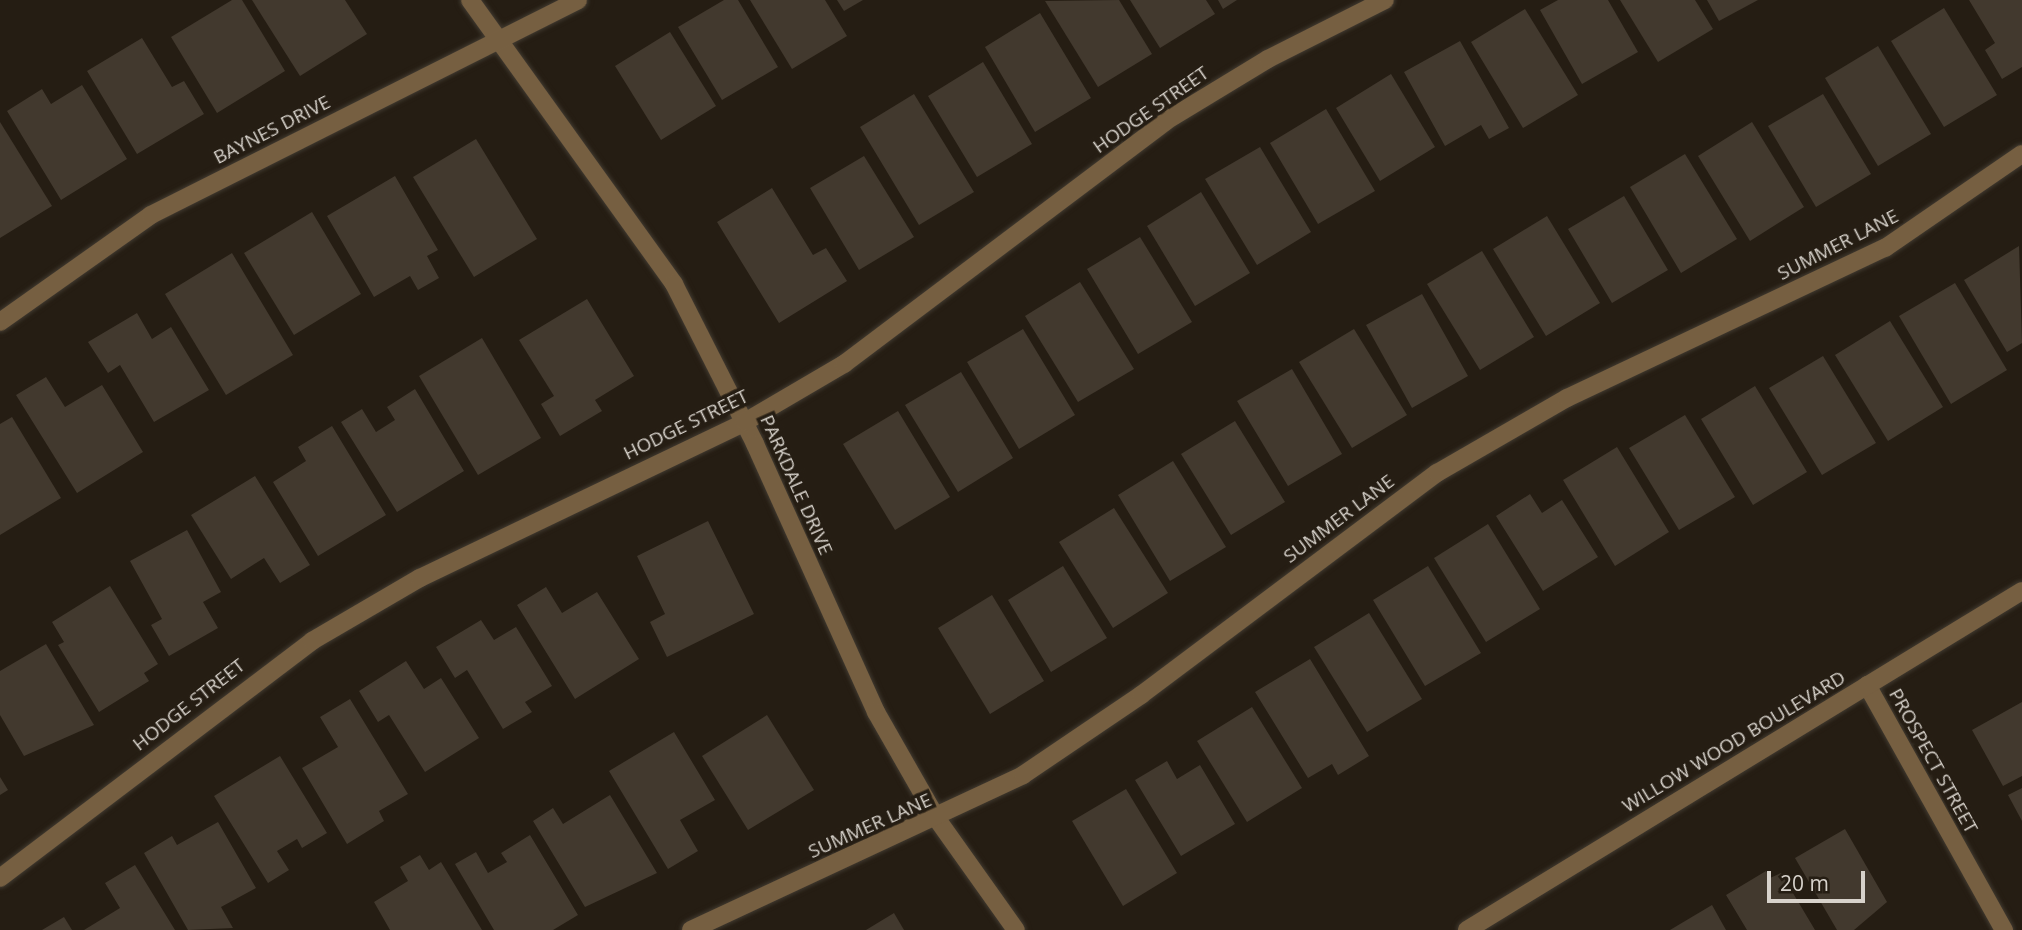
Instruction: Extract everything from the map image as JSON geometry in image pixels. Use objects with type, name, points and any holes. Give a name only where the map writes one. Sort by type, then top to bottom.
[{"type":"street","name":"PARKDALE DRIVE","points":[[470,0],[674,284],[745,422],[849,658],[937,819],[1016,930]]},
{"type":"street","name":"BAYNES DRIVE","points":[[0,322],[151,215],[578,0]]},
{"type":"street","name":"HODGE STREET","points":[[0,878],[265,671],[323,634],[481,546],[745,422],[895,330],[1166,121],[1268,59],[1385,0]]},
{"type":"street","name":"SUMMER LANE","points":[[691,930],[937,819],[1070,746],[1457,461],[1567,398],[1885,248],[2022,154]]},
{"type":"street","name":"WILLOW WOOD BOULEVARD","points":[[1467,930],[2022,591]]},
{"type":"street","name":"PROSPECT STREET","points":[[1867,685],[1996,927]]},
{"type":"building","points":[[232,0],[242,0],[285,71],[217,113],[171,37]]},
{"type":"building","points":[[252,0],[345,0],[367,34],[300,76]]},
{"type":"building","points":[[724,0],[738,0],[778,67],[722,100],[678,27]]},
{"type":"building","points":[[750,0],[825,0],[847,36],[792,69]]},
{"type":"building","points":[[837,0],[863,0],[844,11]]},
{"type":"building","points":[[1119,0],[1152,54],[1098,87],[1045,1]]},
{"type":"building","points":[[1130,0],[1206,0],[1215,14],[1160,48]]},
{"type":"building","points":[[1218,0],[1237,0],[1223,9]]},
{"type":"building","points":[[1558,0],[1608,0],[1638,52],[1582,84],[1540,10]]},
{"type":"building","points":[[1620,0],[1695,0],[1713,29],[1658,62]]},
{"type":"building","points":[[1707,0],[1758,0],[1719,21]]},
{"type":"building","points":[[1969,0],[2022,0],[2022,67],[2002,79],[1985,50],[1995,43]]},
{"type":"building","points":[[1944,8],[1997,95],[1944,127],[1891,41]]},
{"type":"building","points":[[1525,9],[1578,95],[1523,128],[1471,42]]},
{"type":"building","points":[[1040,13],[1091,98],[1035,132],[985,47]]},
{"type":"building","points":[[670,32],[716,106],[661,140],[615,66]]},
{"type":"building","points":[[142,38],[172,87],[184,81],[204,114],[137,154],[87,71]]},
{"type":"building","points":[[1460,41],[1509,128],[1489,139],[1481,125],[1445,146],[1404,72]]},
{"type":"building","points":[[1878,46],[1931,134],[1878,166],[1825,78]]},
{"type":"building","points":[[983,62],[1032,144],[977,177],[928,96]]},
{"type":"building","points":[[1391,74],[1435,147],[1380,181],[1336,108]]},
{"type":"building","points":[[82,85],[127,159],[61,200],[7,111],[42,89],[51,104]]},
{"type":"building","points":[[914,94],[974,192],[919,225],[860,127]]},
{"type":"building","points":[[1823,94],[1871,174],[1816,207],[1768,126]]},
{"type":"building","points":[[1326,109],[1375,191],[1318,224],[1270,143]]},
{"type":"building","points":[[0,122],[52,206],[0,238]]},
{"type":"building","points":[[1752,122],[1804,207],[1750,241],[1698,156]]},
{"type":"building","points":[[476,139],[537,239],[474,277],[413,177]]},
{"type":"building","points":[[1260,147],[1311,232],[1257,265],[1205,179]]},
{"type":"building","points":[[1685,154],[1737,239],[1681,273],[1630,187]]},
{"type":"building","points":[[864,156],[914,237],[859,270],[810,188]]},
{"type":"building","points":[[395,176],[438,250],[427,256],[439,278],[418,290],[410,276],[374,297],[327,216]]},
{"type":"building","points":[[772,188],[813,255],[826,248],[847,281],[779,323],[717,222]]},
{"type":"building","points":[[1201,192],[1250,273],[1195,306],[1147,226]]},
{"type":"building","points":[[1624,196],[1668,270],[1612,303],[1568,229]]},
{"type":"building","points":[[312,212],[361,294],[294,335],[244,253]]},
{"type":"building","points":[[1547,216],[1600,303],[1546,336],[1493,249]]},
{"type":"building","points":[[1140,237],[1192,322],[1138,354],[1087,269]]},
{"type":"building","points":[[2019,246],[2022,343],[2007,352],[1964,280]]},
{"type":"building","points":[[1482,251],[1534,337],[1480,370],[1427,284]]},
{"type":"building","points":[[232,253],[293,355],[226,395],[165,294]]},
{"type":"building","points":[[1080,282],[1134,369],[1078,402],[1025,316]]},
{"type":"building","points":[[1955,283],[2007,370],[1951,404],[1899,316]]},
{"type":"building","points":[[1422,294],[1468,376],[1412,408],[1366,325]]},
{"type":"building","points":[[587,299],[634,376],[595,400],[602,411],[560,436],[541,404],[554,396],[519,340]]},
{"type":"building","points":[[137,313],[152,339],[171,327],[209,390],[154,422],[120,365],[108,373],[88,342]]},
{"type":"building","points":[[1890,321],[1943,407],[1888,441],[1835,355]]},
{"type":"building","points":[[1023,329],[1075,415],[1019,449],[967,362]]},
{"type":"building","points":[[1354,329],[1407,415],[1352,448],[1299,362]]},
{"type":"building","points":[[482,338],[541,438],[478,475],[419,376]]},
{"type":"building","points":[[1823,356],[1876,443],[1822,475],[1769,388]]},
{"type":"building","points":[[1292,369],[1342,454],[1288,486],[1237,401]]},
{"type":"building","points":[[961,372],[1013,458],[958,492],[905,405]]},
{"type":"building","points":[[46,377],[65,407],[102,385],[143,452],[77,493],[16,395]]},
{"type":"building","points":[[1755,386],[1807,472],[1753,505],[1701,419]]},
{"type":"building","points":[[415,389],[464,471],[397,512],[341,422],[362,409],[376,432],[395,420],[387,407]]},
{"type":"building","points":[[898,411],[950,497],[895,530],[843,444]]},
{"type":"building","points":[[1685,415],[1735,497],[1679,530],[1629,448]]},
{"type":"building","points":[[12,417],[61,498],[0,535],[0,424]]},
{"type":"building","points":[[1235,421],[1285,502],[1231,535],[1181,454]]},
{"type":"building","points":[[332,426],[386,515],[318,556],[273,482],[306,461],[298,447]]},
{"type":"building","points":[[1617,447],[1669,532],[1615,566],[1563,480]]},
{"type":"building","points":[[1173,461],[1226,547],[1170,581],[1118,495]]},
{"type":"building","points":[[255,476],[310,565],[280,583],[264,558],[231,579],[191,515]]},
{"type":"building","points":[[1530,494],[1542,513],[1562,500],[1598,557],[1543,591],[1496,516]]},
{"type":"building","points":[[1114,508],[1168,593],[1113,628],[1059,542]]},
{"type":"building","points":[[708,521],[754,614],[667,657],[650,622],[665,614],[637,556]]},
{"type":"building","points":[[1488,524],[1540,609],[1486,642],[1434,558]]},
{"type":"building","points":[[187,530],[221,592],[203,602],[218,628],[169,656],[151,625],[162,619],[130,561]]},
{"type":"building","points":[[1063,566],[1107,638],[1051,672],[1008,600]]},
{"type":"building","points":[[1428,566],[1481,653],[1425,686],[1373,600]]},
{"type":"building","points":[[110,586],[158,664],[144,673],[149,681],[99,712],[58,645],[64,642],[52,622]]},
{"type":"building","points":[[546,587],[562,613],[597,592],[639,659],[575,699],[517,605]]},
{"type":"building","points":[[992,595],[1044,681],[990,714],[938,628]]},
{"type":"building","points":[[1369,613],[1422,699],[1367,732],[1314,647]]},
{"type":"building","points":[[481,620],[494,640],[516,627],[552,686],[525,702],[532,712],[503,729],[467,670],[455,678],[436,647]]},
{"type":"building","points":[[46,644],[94,725],[24,756],[0,715],[0,671]]},
{"type":"building","points":[[1310,659],[1369,756],[1338,775],[1332,764],[1308,778],[1255,692]]},
{"type":"building","points":[[406,661],[424,689],[441,678],[479,738],[425,772],[389,715],[378,722],[359,691]]},
{"type":"building","points":[[350,699],[408,794],[379,811],[384,821],[347,844],[302,768],[338,747],[320,717]]},
{"type":"building","points":[[2022,702],[2022,776],[2003,786],[1972,730]]},
{"type":"building","points":[[1252,707],[1302,788],[1247,822],[1197,741]]},
{"type":"building","points":[[767,715],[814,790],[748,830],[702,756]]},
{"type":"building","points":[[674,732],[715,800],[680,820],[698,851],[668,869],[609,771]]},
{"type":"building","points":[[280,756],[327,833],[302,848],[297,839],[277,851],[289,870],[268,883],[214,796]]},
{"type":"building","points":[[1167,761],[1177,779],[1200,765],[1235,824],[1181,856],[1135,780]]},
{"type":"building","points":[[0,777],[8,790],[0,795]]},
{"type":"building","points":[[2022,788],[2022,821],[2008,795]]},
{"type":"building","points":[[1126,789],[1177,873],[1123,906],[1072,821]]},
{"type":"building","points":[[610,795],[657,873],[585,907],[533,821],[553,808],[563,824]]},
{"type":"building","points":[[218,822],[256,888],[221,907],[233,928],[188,930],[144,853],[172,836],[177,845]]},
{"type":"building","points":[[1845,829],[1887,902],[1854,930],[1837,930],[1795,858]]},
{"type":"building","points":[[530,835],[578,915],[553,930],[494,930],[455,864],[476,852],[488,873],[507,862],[501,853]]},
{"type":"building","points":[[420,855],[429,870],[441,862],[482,930],[390,930],[374,902],[408,881],[400,867]]},
{"type":"building","points":[[135,865],[175,930],[84,930],[120,908],[105,883]]},
{"type":"building","points":[[1766,871],[1770,878],[1781,873],[1815,930],[1747,930],[1726,895]]},
{"type":"building","points":[[1712,905],[1726,930],[1670,930]]},
{"type":"building","points":[[894,913],[904,930],[866,930]]},
{"type":"building","points":[[64,917],[72,930],[42,930]]}]
